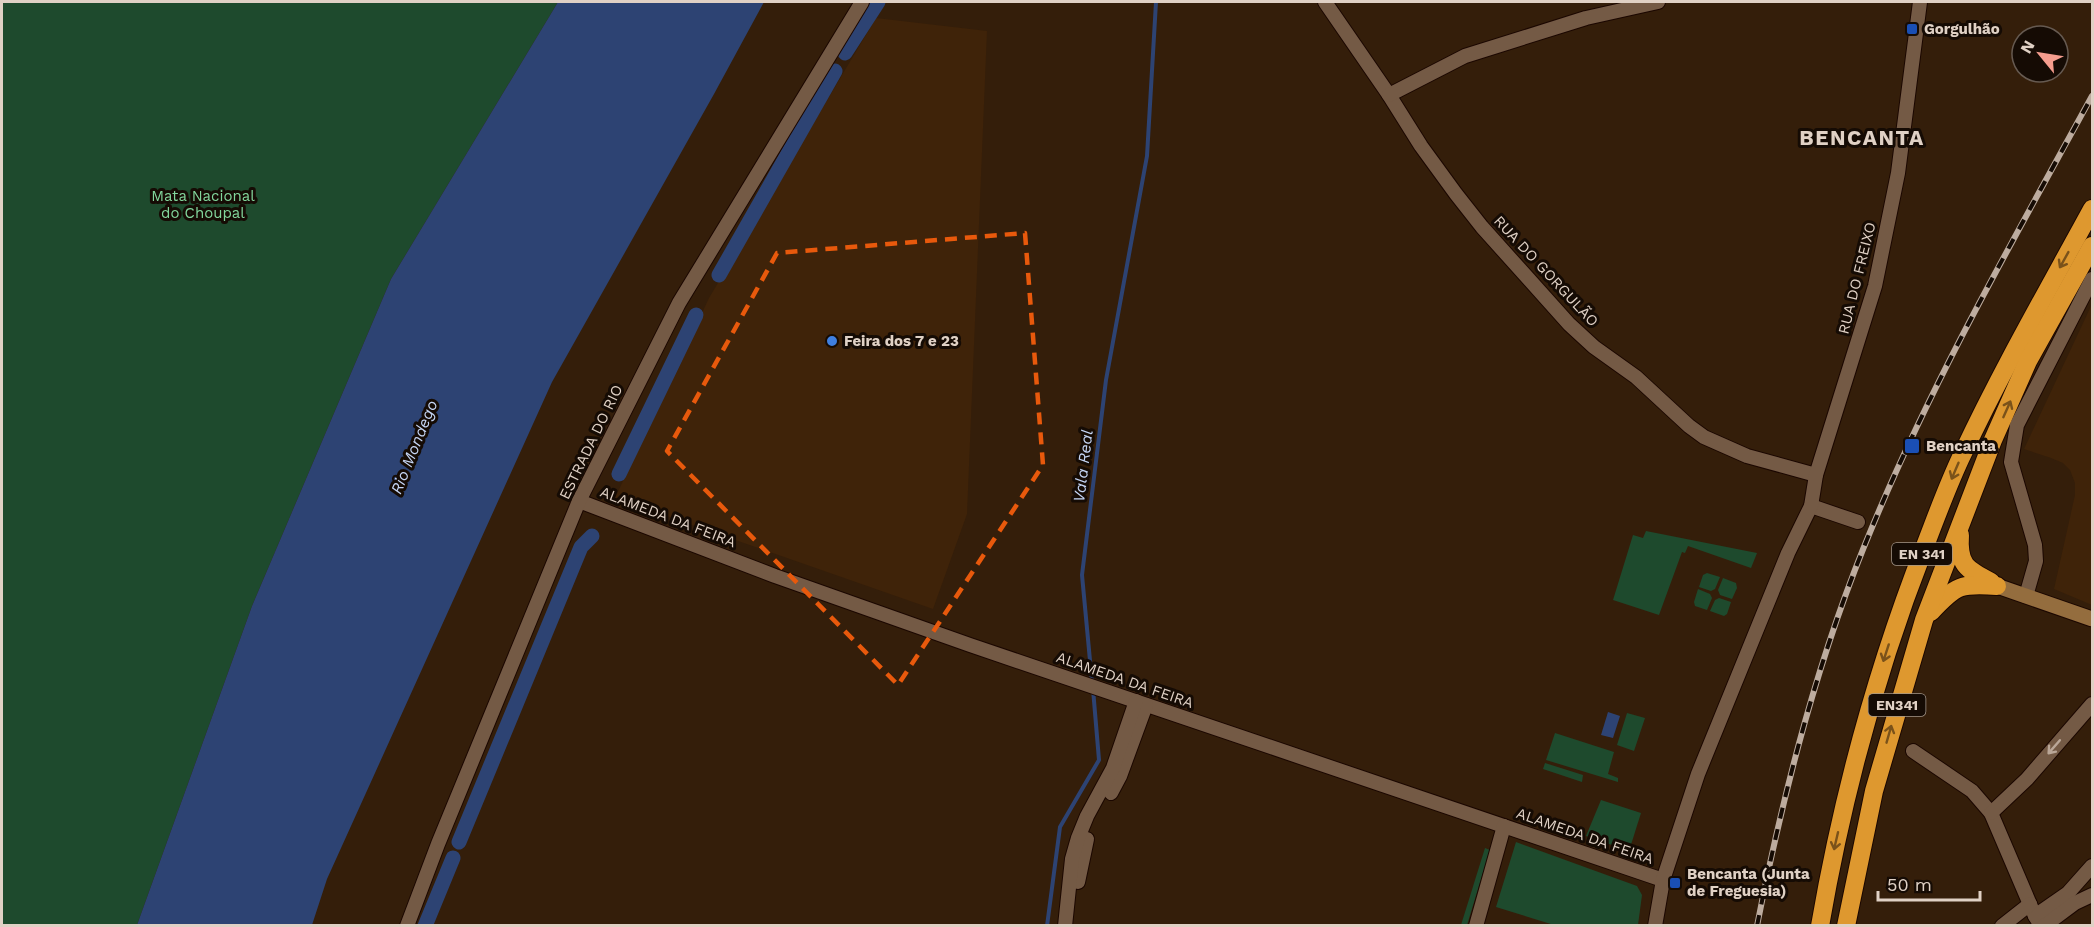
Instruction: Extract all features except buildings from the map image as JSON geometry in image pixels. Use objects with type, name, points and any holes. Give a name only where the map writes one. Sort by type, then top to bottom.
[{"type":"highway","name":"EN 341","points":[[1820,926],[1829,873],[1854,761],[1897,619],[1962,455],[2012,353],[2092,209]]},
{"type":"highway","name":"EN 341","points":[[1924,620],[1961,519],[2028,361],[2092,246]]},
{"type":"highway","points":[[1961,519],[1959,553],[1962,563],[1976,575],[1997,586]]},
{"type":"highway","points":[[1924,620],[1946,596],[1958,587],[1973,584],[1997,586]]},
{"type":"highway","name":"EN341","points":[[1846,926],[1874,791],[1924,620]]},
{"type":"street","name":"ESTRADA DO RIO","points":[[407,926],[438,844],[579,501],[679,303],[862,2]]},
{"type":"street","name":"RUA DO GORGULÃO","points":[[1325,2],[1421,146],[1482,226],[1569,324],[1594,347],[1636,377],[1704,436],[1747,456],[1816,476]]},
{"type":"street","points":[[1389,95],[1465,56],[1586,18],[1658,2]]},
{"type":"street","name":"RUA DO FREIXO","points":[[1655,926],[1664,880],[1698,774],[1788,553],[1811,506],[1816,476],[1875,286],[1898,174],[1920,2]]},
{"type":"street","points":[[2026,596],[2036,561],[2035,545],[2011,462],[2017,425],[2092,279]]},
{"type":"street","name":"ALAMEDA DA FEIRA","points":[[579,501],[970,645],[1664,880]]},
{"type":"street","points":[[1811,506],[1858,522]]},
{"type":"street","points":[[1997,586],[2092,619]]},
{"type":"street","points":[[1075,925],[1077,886],[1084,844],[1120,776],[1141,703]]},
{"type":"street","points":[[1065,926],[1072,859],[1078,838],[1113,768],[1141,703]]},
{"type":"street","points":[[1990,813],[2027,779],[2092,704]]},
{"type":"street","points":[[1913,751],[1972,791],[1990,813],[2037,918]]},
{"type":"street","points":[[1476,926],[1504,826]]},
{"type":"street","points":[[2037,918],[2068,892],[2092,866]]},
{"type":"street","points":[[2002,926],[2037,918],[2092,895]]},
{"type":"highlighted area","points":[[1025,233],[1043,465],[898,685],[667,451],[777,253]]},
{"type":"shaded area","name":"Feira dos 7 e 23","points":[[876,18],[987,31],[967,514],[933,609],[615,498],[709,298]]},
{"type":"shaded area","points":[[2092,304],[2092,605],[2054,589],[2075,495],[2075,483],[2070,470],[2063,463],[2024,449]]},
{"type":"green space","name":"Mata Nacional do Choupal","points":[[2,2],[558,2],[391,279],[252,606],[137,925],[2,926]]},
{"type":"green space","points":[[1646,531],[1757,553],[1751,568],[1688,546],[1685,553],[1682,552],[1659,615],[1613,600],[1633,535],[1643,538]]},
{"type":"green space","points":[[1707,573],[1720,577],[1715,589],[1711,591],[1699,587],[1703,575]]},
{"type":"green space","points":[[1723,578],[1736,583],[1737,588],[1732,599],[1720,595],[1718,590]]},
{"type":"green space","points":[[1698,589],[1710,594],[1712,598],[1707,610],[1695,606]]},
{"type":"green space","points":[[1719,598],[1731,602],[1724,616],[1710,611],[1715,600]]},
{"type":"green space","points":[[1627,713],[1645,718],[1634,751],[1617,745]]},
{"type":"green space","points":[[1555,733],[1614,752],[1608,774],[1618,778],[1618,782],[1546,760]]},
{"type":"green space","points":[[1545,763],[1583,775],[1582,782],[1543,769]]},
{"type":"green space","points":[[1601,800],[1641,813],[1629,851],[1586,836]]},
{"type":"green space","points":[[1516,842],[1637,886],[1642,895],[1638,925],[1554,925],[1496,907]]},
{"type":"green space","points":[[1485,848],[1490,850],[1467,925],[1461,925]]},
{"type":"water","name":"Rio Mondego","points":[[558,2],[764,2],[552,382],[327,879],[312,925],[137,925],[252,606],[391,279]]},
{"type":"water","points":[[1608,712],[1620,716],[1613,738],[1601,735]]},
{"type":"waterway","points":[[845,53],[878,2]]},
{"type":"waterway","name":"Vala Real","points":[[1092,682],[1082,575],[1106,380],[1147,156],[1156,2]]},
{"type":"waterway","points":[[719,275],[835,71]]},
{"type":"waterway","points":[[619,474],[696,315]]},
{"type":"waterway","points":[[459,842],[581,547],[592,536]]},
{"type":"waterway","name":"Vala Real","points":[[1047,926],[1060,827],[1099,760],[1093,689]]},
{"type":"waterway","points":[[425,926],[453,858]]},
{"type":"railway","points":[[1757,926],[1779,824],[1805,722],[1836,622],[1873,525],[1949,361],[2092,96]]},
{"type":"place","name":"Gorgulhão","points":[[1912,29]]},
{"type":"place","name":"Feira dos 7 e 23","points":[[832,341]]},
{"type":"place","name":"Bencanta","points":[[1912,446]]},
{"type":"place","name":"Bencanta (Junta de Freguesia)","points":[[1675,883]]},
{"type":"district","name":"BENCANTA","points":[[1862,137]]}]
